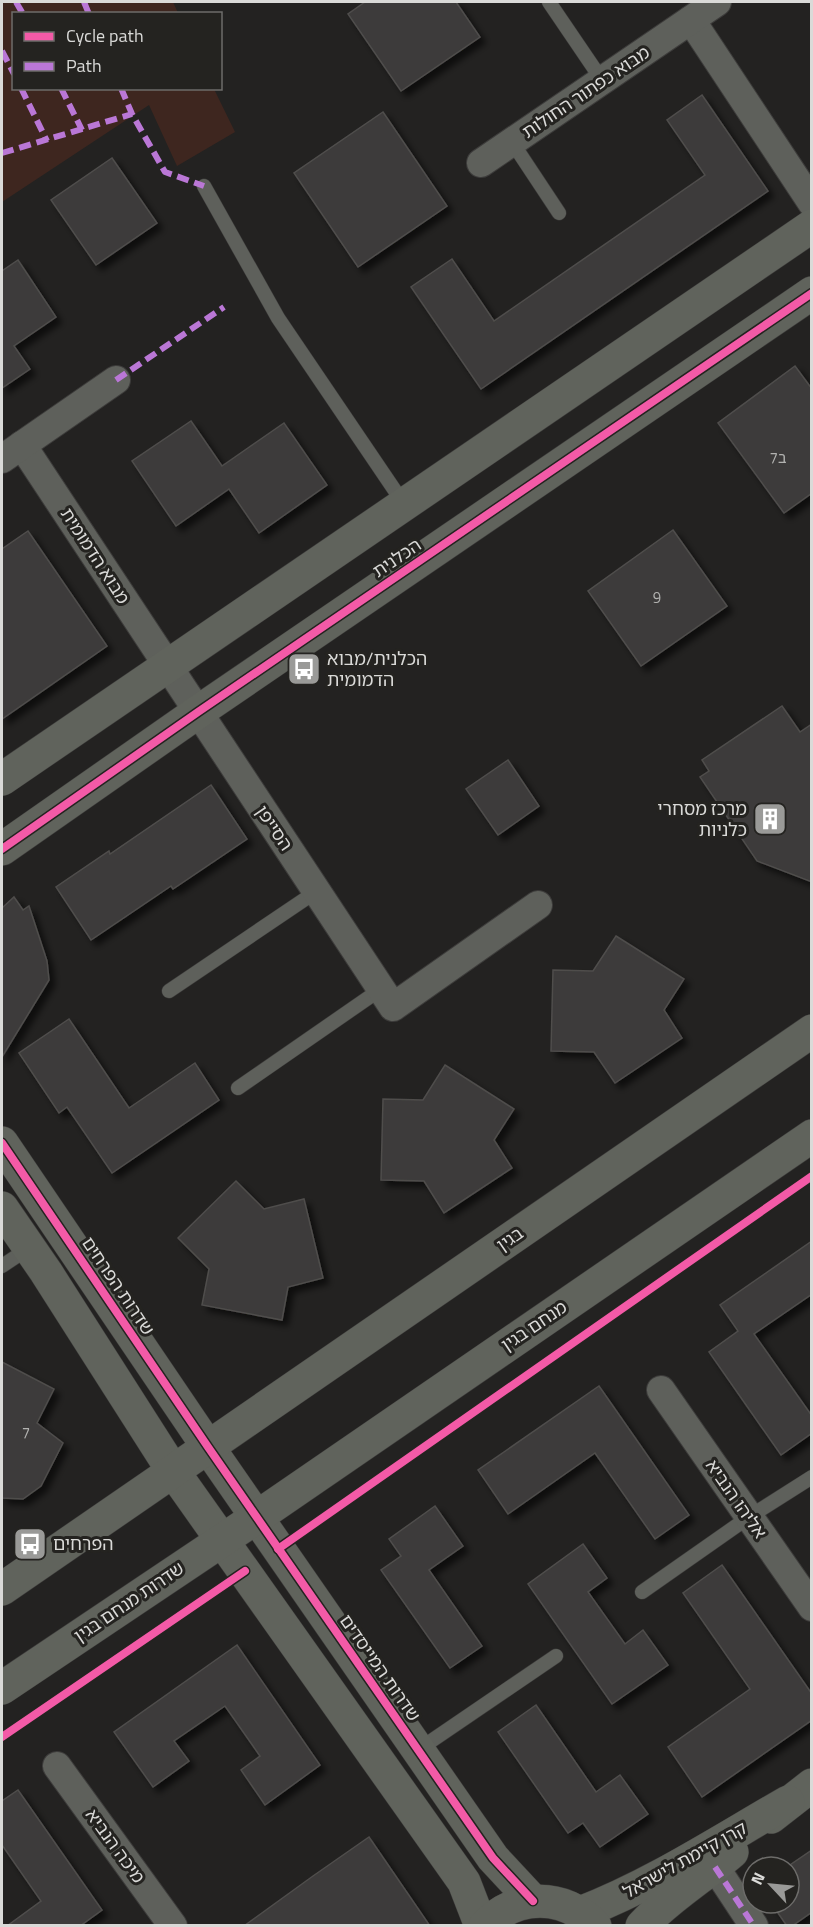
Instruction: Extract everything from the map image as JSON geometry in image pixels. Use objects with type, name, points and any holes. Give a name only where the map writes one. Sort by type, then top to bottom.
[{"type":"street","name":"מבוא כפתור החולות","points":[[481,164],[717,2]]},
{"type":"street","points":[[691,20],[812,202]]},
{"type":"street","points":[[2,779],[812,226]]},
{"type":"street","name":"הכלנית","points":[[2,849],[198,712],[812,293]]},
{"type":"street","name":"מבוא הדמומית","points":[[116,380],[12,452],[167,666]]},
{"type":"street","name":"הסייפן","points":[[167,666],[393,1007],[538,904]]},
{"type":"street","name":"בגין","points":[[208,1447],[812,1030]]},
{"type":"street","name":"מנחם בגין","points":[[257,1517],[812,1136]]},
{"type":"street","name":"שדרות הפרחים","points":[[2,1143],[208,1447]]},
{"type":"street","points":[[2,1208],[46,1272],[173,1471],[223,1538],[464,1882],[483,1926],[505,1909],[533,1901],[557,1903],[587,1919]]},
{"type":"street","name":"אליהו הנביא","points":[[661,1390],[812,1607]]},
{"type":"street","points":[[2,1589],[208,1447]]},
{"type":"street","name":"שדרות המייסדים","points":[[208,1447],[493,1858],[533,1901]]},
{"type":"street","name":"שדרות מנחם בגין","points":[[2,1688],[257,1517]]},
{"type":"street","name":"מיכה הנביא","points":[[57,1766],[173,1926]]},
{"type":"street","name":"קרן קיימת לישראל","points":[[642,1926],[658,1909],[715,1867],[800,1793]]},
{"type":"street","name":"קרן קיימת לישראל","points":[[587,1919],[623,1895],[800,1793]]},
{"type":"street","points":[[715,1867],[754,1926]]},
{"type":"lane","points":[[549,2],[602,80]]},
{"type":"lane","points":[[512,142],[559,213]]},
{"type":"lane","points":[[204,186],[278,318],[404,504]]},
{"type":"lane","points":[[169,991],[316,891]]},
{"type":"lane","points":[[238,1088],[381,989]]},
{"type":"lane","points":[[2,1266],[29,1248]]},
{"type":"lane","points":[[642,1592],[749,1517],[812,1477]]},
{"type":"lane","points":[[418,1750],[556,1656]]},
{"type":"shaded area","points":[[2,2],[173,2],[178,12],[12,12],[12,90],[214,90],[235,132],[177,166],[149,105],[2,202]]},
{"type":"building","points":[[365,2],[456,2],[480,37],[401,91],[348,14]]},
{"type":"building","points":[[702,95],[768,191],[481,389],[411,287],[452,259],[494,321],[705,175],[667,120]]},
{"type":"building","points":[[383,112],[447,206],[358,267],[294,173]]},
{"type":"building","points":[[112,158],[157,223],[96,265],[51,200]]},
{"type":"building","points":[[18,260],[56,317],[14,346],[30,369],[2,388],[2,271]]},
{"type":"building","points":[[795,366],[812,389],[812,493],[784,513],[718,423]]},
{"type":"building","points":[[191,421],[222,466],[284,423],[327,485],[259,533],[229,489],[176,526],[132,461]]},
{"type":"building","points":[[673,530],[727,606],[641,666],[588,591]]},
{"type":"building","points":[[28,531],[107,646],[2,719],[2,549]]},
{"type":"building","name":"מרכז מסחרי כלניות","points":[[782,706],[800,732],[812,724],[812,882],[757,861],[700,777],[709,771],[702,760]]},
{"type":"building","points":[[508,760],[539,806],[498,835],[466,789]]},
{"type":"building","points":[[211,785],[247,839],[173,889],[171,886],[91,940],[56,887],[109,851],[110,854]]},
{"type":"building","points":[[14,897],[23,910],[29,906],[47,961],[49,980],[2,1057],[2,908]]},
{"type":"building","points":[[616,936],[684,979],[664,1010],[682,1038],[615,1083],[594,1052],[551,1051],[553,970],[593,971]]},
{"type":"building","points":[[69,1019],[129,1108],[195,1063],[219,1100],[112,1173],[67,1107],[59,1113],[19,1053]]},
{"type":"building","points":[[445,1065],[514,1109],[494,1140],[512,1168],[444,1213],[424,1181],[381,1180],[383,1099],[423,1100]]},
{"type":"building","points":[[236,1181],[264,1209],[304,1199],[323,1278],[288,1287],[282,1320],[202,1305],[209,1269],[178,1238]]},
{"type":"building","points":[[812,1241],[812,1294],[754,1334],[812,1416],[812,1433],[781,1455],[709,1352],[738,1331],[720,1305]]},
{"type":"building","points":[[2,1362],[54,1389],[37,1423],[63,1443],[41,1486],[23,1499],[2,1498]]},
{"type":"building","points":[[599,1386],[689,1515],[655,1539],[595,1453],[508,1514],[478,1470]]},
{"type":"building","points":[[435,1506],[463,1546],[429,1570],[482,1646],[450,1668],[381,1570],[401,1556],[389,1539]]},
{"type":"building","points":[[583,1544],[607,1578],[588,1592],[625,1644],[643,1630],[668,1665],[612,1704],[528,1584]]},
{"type":"building","points":[[722,1565],[812,1694],[812,1720],[702,1797],[668,1747],[750,1689],[683,1593]]},
{"type":"building","points":[[237,1645],[320,1765],[265,1805],[241,1770],[260,1756],[225,1706],[174,1741],[189,1761],[153,1787],[114,1732]]},
{"type":"building","points":[[536,1705],[596,1792],[620,1775],[648,1814],[600,1847],[583,1823],[568,1833],[498,1732]]},
{"type":"building","points":[[18,1790],[102,1910],[80,1926],[7,1926],[41,1901],[2,1845],[2,1801]]},
{"type":"building","points":[[369,1837],[430,1926],[244,1926],[313,1876]]},
{"type":"building","points":[[812,1850],[812,1912],[792,1926],[787,1926],[779,1915],[801,1915],[801,1857]]},
{"type":"marked path","points":[[16,2],[22,12]]},
{"type":"marked path","points":[[84,2],[88,12]]},
{"type":"marked path","points":[[2,51],[12,70]]},
{"type":"marked path","points":[[22,90],[47,141]]},
{"type":"marked path","points":[[62,90],[82,130]]},
{"type":"marked path","points":[[122,90],[132,114],[165,172],[204,186]]},
{"type":"marked path","points":[[2,153],[132,114]]},
{"type":"marked path","points":[[116,380],[224,307]]},
{"type":"marked path","points":[[715,1867],[754,1926]]},
{"type":"cycle path","points":[[2,849],[198,712],[812,293]]},
{"type":"cycle path","points":[[2,1143],[208,1447],[493,1858],[533,1901]]},
{"type":"cycle path","points":[[278,1549],[812,1176]]},
{"type":"cycle path","points":[[2,1737],[245,1571]]},
{"type":"place","name":"הכלנית/מבוא הדמומית","points":[[304,669]]},
{"type":"place","name":"מרכז מסחרי כלניות","points":[[770,819]]},
{"type":"place","name":"הפרחים","points":[[30,1544]]}]
